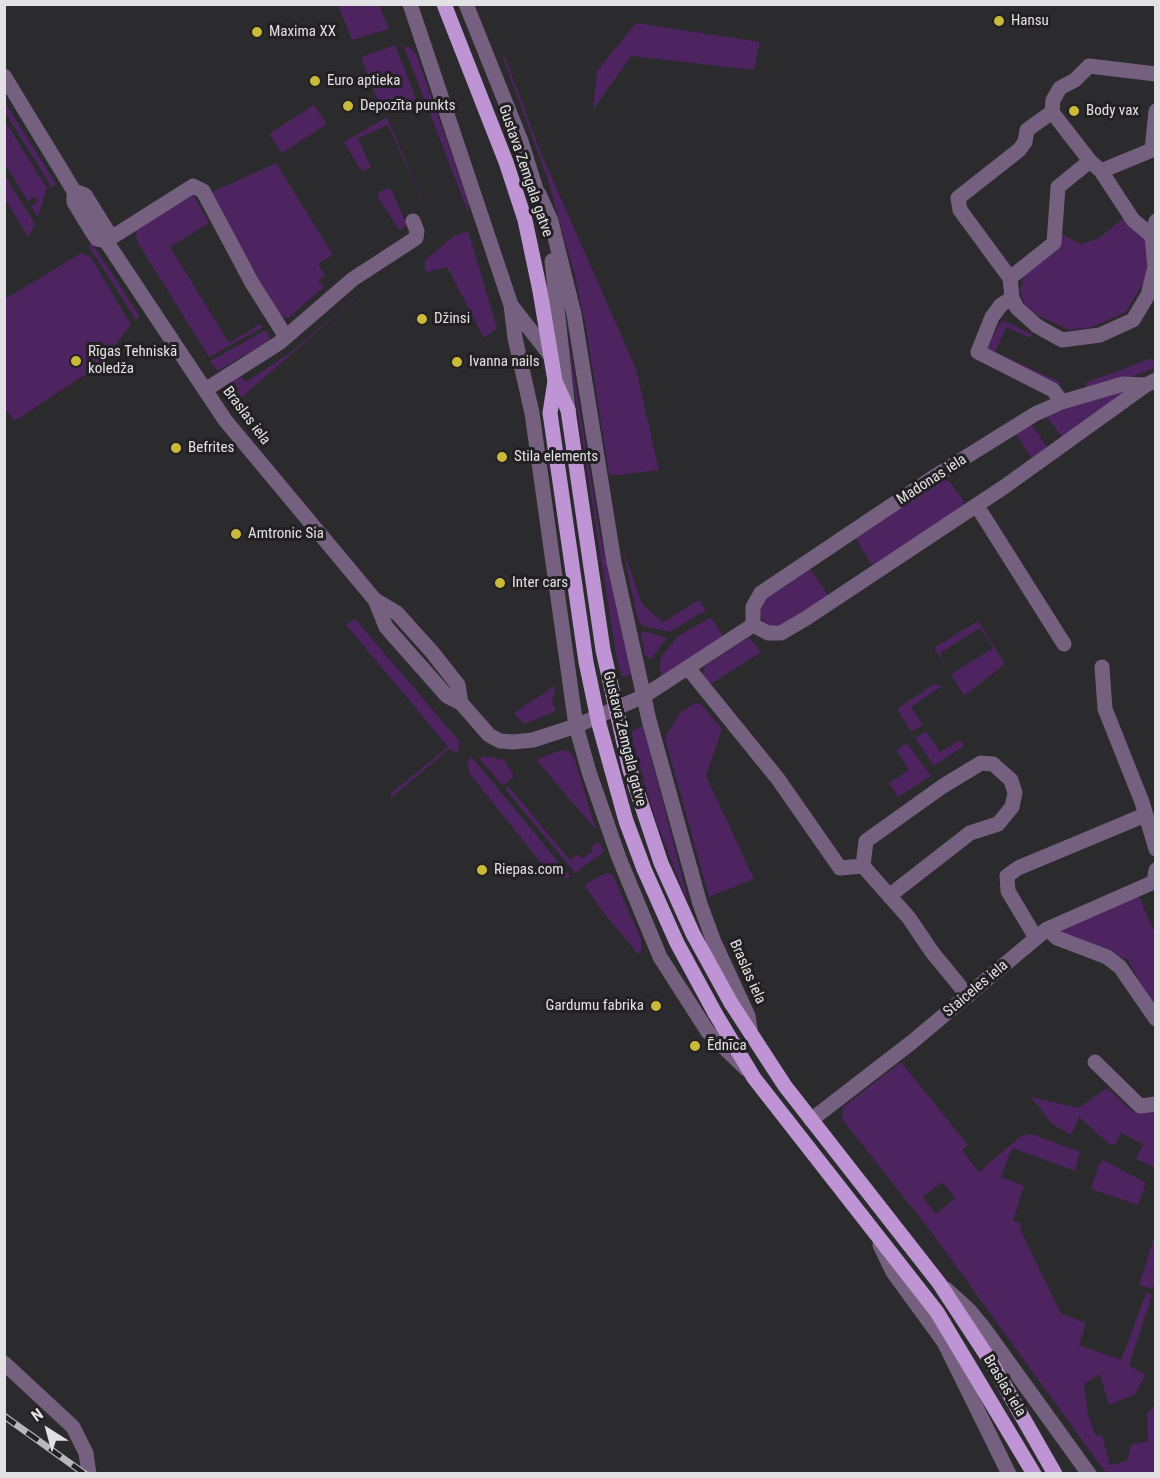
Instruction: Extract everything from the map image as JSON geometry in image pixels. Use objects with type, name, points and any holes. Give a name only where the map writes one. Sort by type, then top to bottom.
[{"type":"main road","name":"Gustava Zemgala gatve","points":[[444,4],[506,162],[525,220],[534,258],[555,381],[568,410],[605,660],[630,770],[661,863],[693,934],[751,1036]]},
{"type":"main road","name":"Gustava Zemgala gatve","points":[[555,381],[550,413],[556,457],[586,662],[607,756],[644,869],[677,943],[754,1078]]},
{"type":"main road","name":"Braslas iela","points":[[751,1036],[811,1120],[939,1283],[991,1362],[1055,1473]]},
{"type":"main road","name":"Braslas iela","points":[[754,1078],[937,1312],[1034,1473]]},
{"type":"street","name":"Gustava Zemgala gatve","points":[[410,4],[511,305],[515,338],[532,413],[576,726]]},
{"type":"street","name":"Gustava Zemgala gatve","points":[[466,4],[551,221],[574,314],[614,562],[644,696]]},
{"type":"street","points":[[1052,112],[1027,130],[1025,142],[1019,150],[958,198],[960,210],[1010,278],[1012,298],[1017,308],[1037,326],[1062,340],[1100,335],[1133,320],[1148,294],[1155,267],[1154,231],[1133,220],[1096,166],[1052,112],[1053,100],[1060,88],[1075,80],[1089,66],[1155,74]]},
{"type":"street","name":"Braslas iela","points":[[4,75],[74,191],[74,202],[91,230],[97,239],[106,241],[232,429],[375,600],[386,627],[447,696],[461,703],[481,727],[500,741],[533,740],[576,726],[644,696],[700,904],[729,979],[747,1016],[751,1036]]},
{"type":"street","points":[[1010,278],[1054,243],[1058,186],[1096,166],[1154,149],[1155,111]]},
{"type":"street","points":[[106,241],[193,186],[203,191],[252,283],[286,337]]},
{"type":"street","name":"Gustava Zemgala gatve","points":[[539,194],[555,277],[568,410]]},
{"type":"street","points":[[205,390],[286,337],[353,279],[416,238],[417,231],[413,221]]},
{"type":"street","points":[[1012,298],[1001,305],[992,317],[978,352],[1053,390],[1062,402]]},
{"type":"street","name":"Gustava Zemgala gatve","points":[[511,305],[550,355]]},
{"type":"street","name":"Madonas iela","points":[[1151,382],[977,506],[781,633],[768,633],[753,625],[753,607],[761,593],[937,475],[1042,409],[1123,384],[1151,382]]},
{"type":"street","points":[[977,506],[1064,644]]},
{"type":"street","points":[[644,696],[753,625]]},
{"type":"street","points":[[1102,667],[1105,709],[1145,815],[1155,849]]},
{"type":"street","points":[[688,668],[778,779],[840,868],[863,866]]},
{"type":"street","name":"Braslas iela","points":[[576,726],[619,858],[660,957],[708,1032],[754,1078]]},
{"type":"street","points":[[889,896],[970,833],[998,824],[1012,807],[1015,793],[1011,780],[1001,769],[993,764],[981,764],[934,793],[866,841],[863,866],[889,896],[909,918],[932,952],[968,996]]},
{"type":"street","points":[[1145,815],[1018,868],[1007,876],[1008,891],[1042,933],[1107,957],[1120,967],[1155,1018]]},
{"type":"street","name":"Staiceles iela","points":[[811,1120],[968,996],[1042,933],[1155,879]]},
{"type":"street","points":[[1095,1062],[1140,1106],[1155,1104]]},
{"type":"street","name":"Braslas iela","points":[[875,1234],[893,1272],[944,1342],[1009,1473]]},
{"type":"street","name":"Braslas iela","points":[[939,1283],[969,1310],[983,1327],[1089,1473]]},
{"type":"street","points":[[4,1363],[73,1426],[86,1453],[89,1473]]},
{"type":"shaded area","points":[[338,5],[379,5],[389,29],[352,40]]},
{"type":"shaded area","points":[[636,23],[760,42],[754,70],[631,56],[593,110],[597,71]]},
{"type":"shaded area","points":[[395,45],[417,101],[403,109],[377,99],[361,57]]},
{"type":"shaded area","points":[[404,47],[409,47],[416,54],[469,203],[468,212]]},
{"type":"shaded area","points":[[505,57],[540,151],[636,369],[659,470],[611,476],[609,473],[586,327],[575,276],[547,177],[503,58]]},
{"type":"shaded area","points":[[6,104],[56,184],[52,188],[5,112]]},
{"type":"shaded area","points":[[314,105],[327,124],[282,153],[269,134]]},
{"type":"shaded area","points":[[387,117],[428,214],[388,125],[358,138],[371,167],[365,171],[360,169],[344,142]]},
{"type":"shaded area","points":[[4,120],[47,188],[38,217],[30,205],[36,205],[37,198],[31,198],[29,203],[5,164]]},
{"type":"shaded area","points":[[276,163],[333,255],[318,264],[325,275],[318,281],[324,287],[288,318],[280,316],[210,193]]},
{"type":"shaded area","points":[[4,174],[35,224],[28,237],[5,199]]},
{"type":"shaded area","points":[[387,188],[392,191],[407,225],[399,230],[378,198],[379,192]]},
{"type":"shaded area","points":[[192,192],[209,223],[170,247],[229,343],[260,324],[263,327],[209,357],[138,243],[134,227]]},
{"type":"shaded area","points":[[1124,218],[1149,242],[1150,271],[1126,312],[1092,327],[1069,330],[1037,315],[1025,305],[1020,290],[1025,272],[1061,234],[1081,244],[1099,238]]},
{"type":"shaded area","points":[[468,231],[497,328],[484,338],[447,267],[428,272],[425,270],[425,260],[454,236]]},
{"type":"shaded area","points":[[92,243],[140,317],[136,320],[88,245]]},
{"type":"shaded area","points":[[81,253],[90,256],[131,325],[98,366],[15,421],[5,409],[5,299]]},
{"type":"shaded area","points":[[385,272],[241,398],[227,382],[239,374],[246,382],[290,353]]},
{"type":"shaded area","points":[[1002,320],[1032,334],[1030,338],[1006,327],[995,352],[1060,382],[1058,386],[984,352]]},
{"type":"shaded area","points":[[266,330],[270,338],[268,341],[218,371],[210,361]]},
{"type":"shaded area","points":[[565,331],[567,331],[600,534],[632,674],[622,677],[616,654]]},
{"type":"shaded area","points":[[1152,358],[1155,368],[1089,392],[1085,383]]},
{"type":"shaded area","points":[[1120,390],[1124,391],[1121,396],[1062,437],[1046,416]]},
{"type":"shaded area","points":[[1031,424],[1047,447],[1032,458],[1015,433]]},
{"type":"shaded area","points":[[941,480],[949,481],[964,501],[961,509],[875,564],[870,563],[856,538]]},
{"type":"shaded area","points":[[623,550],[642,604],[663,622],[699,600],[706,610],[670,632],[643,626],[638,620]]},
{"type":"shaded area","points":[[810,569],[829,596],[781,627],[770,627],[762,619],[759,610],[762,600]]},
{"type":"shaded area","points":[[711,617],[723,636],[662,676],[659,666],[662,656],[677,637]]},
{"type":"shaded area","points":[[356,620],[460,742],[457,753],[449,749],[392,797],[390,794],[448,747],[346,625]]},
{"type":"shaded area","points":[[978,621],[1005,664],[964,696],[951,674],[993,648],[987,638],[980,628],[940,653],[945,665],[934,648]]},
{"type":"shaded area","points":[[643,631],[667,638],[651,659],[645,656],[641,634]]},
{"type":"shaded area","points":[[749,637],[761,652],[709,685],[702,676],[705,666]]},
{"type":"shaded area","points":[[934,684],[942,686],[911,707],[923,725],[911,732],[897,709]]},
{"type":"shaded area","points":[[556,685],[552,702],[556,711],[527,723],[523,723],[514,713]]},
{"type":"shaded area","points":[[695,703],[701,704],[722,729],[706,776],[754,879],[709,897],[665,738],[680,713]]},
{"type":"shaded area","points":[[643,726],[686,898],[655,818],[633,743],[632,731]]},
{"type":"shaded area","points":[[926,731],[940,752],[960,740],[964,746],[934,766],[915,738]]},
{"type":"shaded area","points":[[907,743],[931,776],[898,797],[889,783],[909,770],[896,750]]},
{"type":"shaded area","points":[[561,750],[570,752],[574,757],[596,830],[538,762],[538,759]]},
{"type":"shaded area","points":[[471,756],[570,876],[568,878],[552,877],[470,774],[467,765]]},
{"type":"shaded area","points":[[483,756],[504,760],[514,776],[504,785],[501,784],[480,759]]},
{"type":"shaded area","points":[[508,786],[570,860],[577,855],[583,858],[593,851],[590,847],[598,842],[604,850],[575,873],[506,790]]},
{"type":"shaded area","points":[[605,873],[613,875],[641,939],[641,952],[638,954],[602,911],[585,885]]},
{"type":"shaded area","points":[[1138,894],[1155,934],[1155,1009],[1128,960],[1062,935],[1060,932],[1061,928]]},
{"type":"shaded area","points":[[901,1062],[968,1145],[962,1150],[979,1172],[1021,1136],[1032,1134],[1080,1152],[1075,1171],[1012,1148],[1001,1177],[1024,1186],[1013,1221],[1022,1224],[1020,1229],[1061,1314],[1086,1323],[1079,1345],[1121,1360],[1146,1293],[1152,1295],[1129,1365],[1145,1375],[1135,1394],[1109,1405],[1100,1374],[1084,1384],[1088,1415],[1096,1436],[1102,1435],[1110,1465],[1127,1461],[1131,1445],[1148,1441],[1147,1414],[1155,1404],[1155,1473],[1106,1473],[932,1233],[842,1119],[843,1107]],"holes":[[[942,1182],[955,1198],[936,1214],[923,1197]]]},
{"type":"shaded area","points":[[1107,1088],[1133,1112],[1155,1112],[1155,1168],[1136,1159],[1143,1144],[1121,1133],[1115,1145],[1109,1144],[1079,1117],[1071,1135],[1052,1124],[1031,1097],[1078,1108]]},
{"type":"shaded area","points":[[1103,1160],[1146,1183],[1138,1205],[1091,1189],[1099,1164]]},
{"type":"shaded area","points":[[1155,1235],[1155,1281],[1152,1289],[1139,1285]]},
{"type":"railway","points":[[4,1416],[85,1474]]},
{"type":"place","name":"Hansu","points":[[999,21]]},
{"type":"place","name":"Maxima XX","points":[[257,32]]},
{"type":"place","name":"Euro aptieka","points":[[315,81]]},
{"type":"place","name":"Depozīta punkts","points":[[348,106]]},
{"type":"place","name":"Body vax","points":[[1074,111]]},
{"type":"place","name":"Džinsi","points":[[422,319]]},
{"type":"place","name":"Rīgas Tehniskā koledža","points":[[76,361]]},
{"type":"place","name":"Ivanna nails","points":[[457,362]]},
{"type":"place","name":"Befrites","points":[[176,448]]},
{"type":"place","name":"Stila elements","points":[[502,457]]},
{"type":"place","name":"Amtronic Sia","points":[[236,534]]},
{"type":"place","name":"Inter cars","points":[[500,583]]},
{"type":"place","name":"Riepas.com","points":[[482,870]]},
{"type":"place","name":"Gardumu fabrika","points":[[656,1006]]},
{"type":"place","name":"Ēdnīca","points":[[695,1046]]}]
